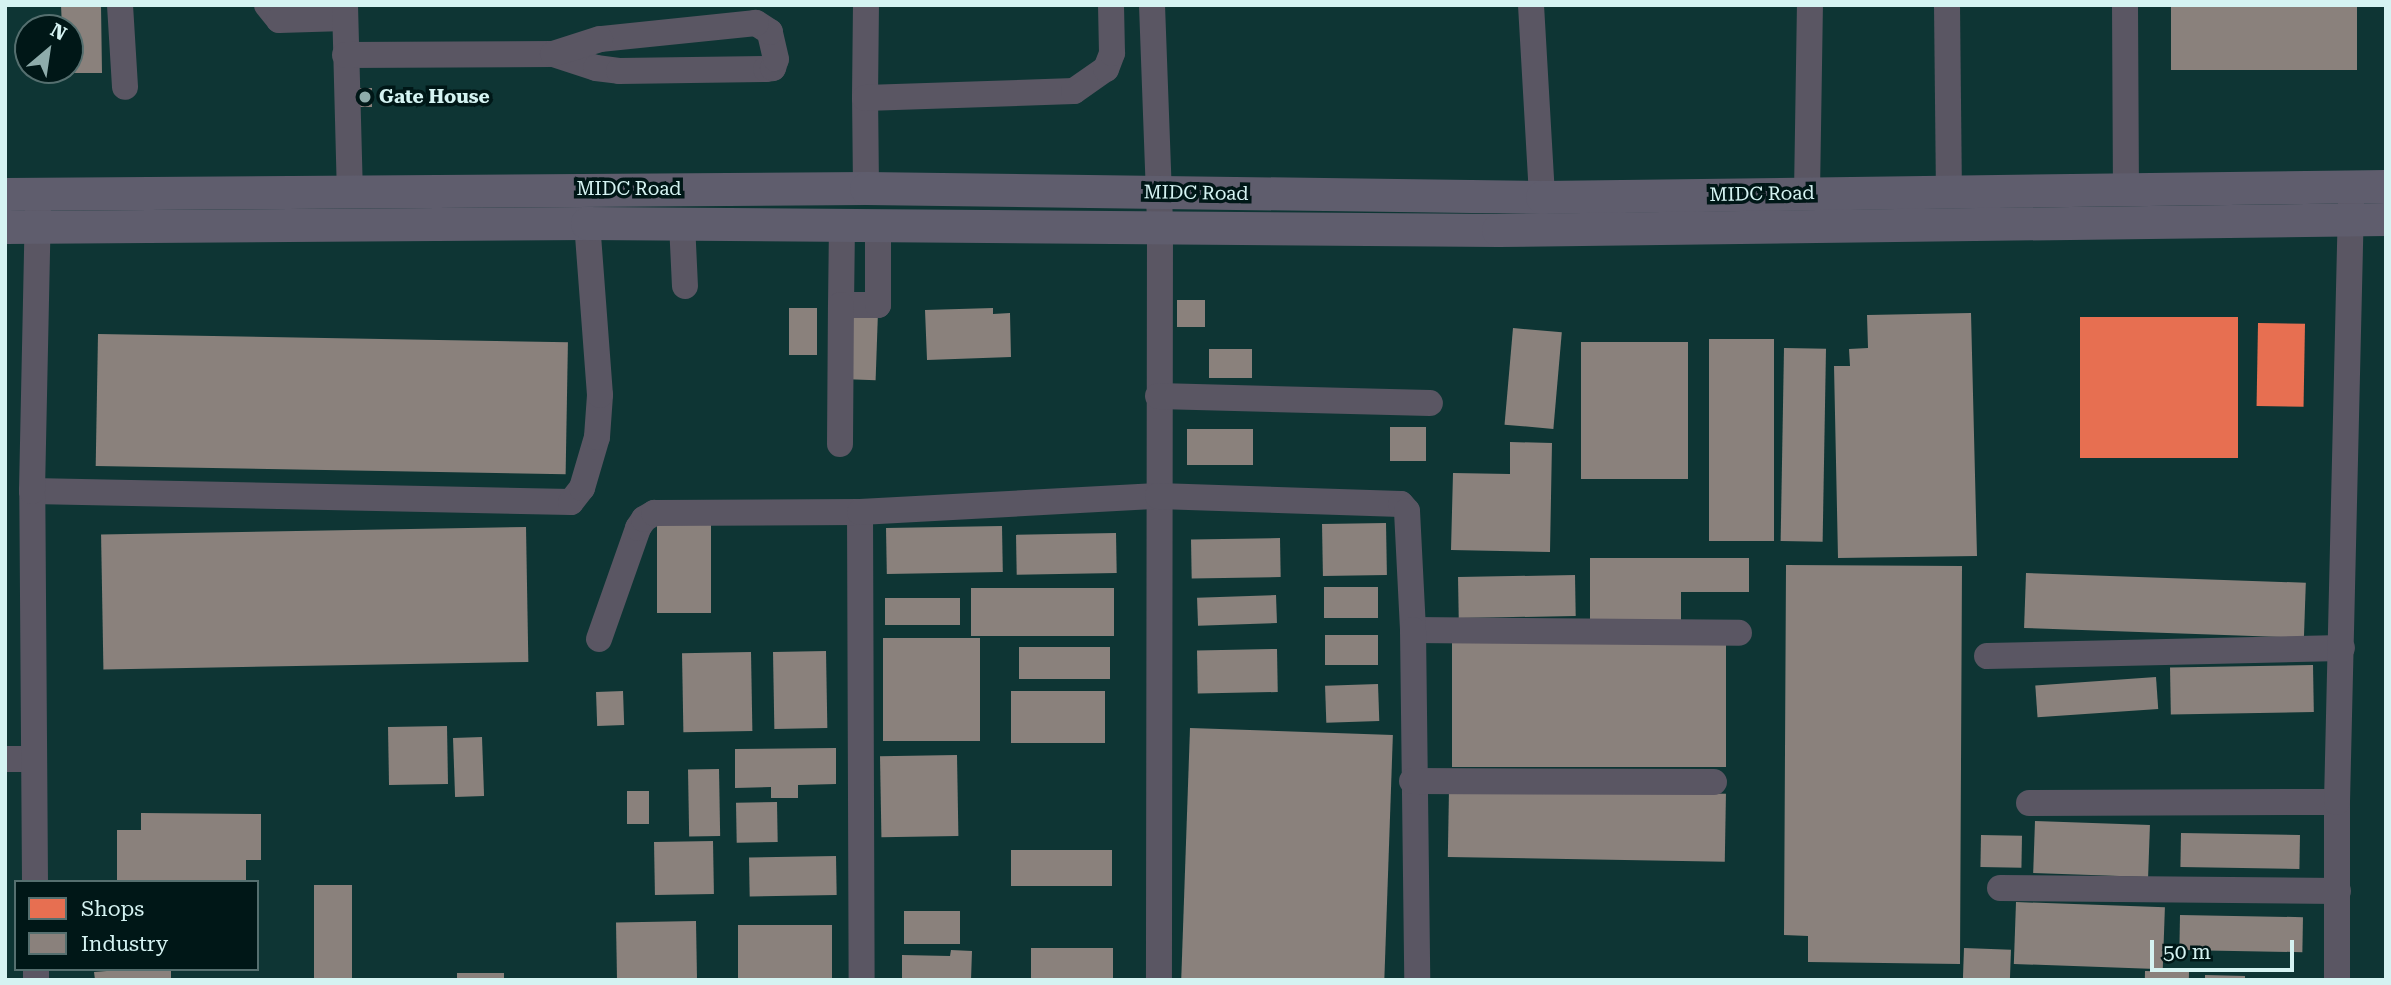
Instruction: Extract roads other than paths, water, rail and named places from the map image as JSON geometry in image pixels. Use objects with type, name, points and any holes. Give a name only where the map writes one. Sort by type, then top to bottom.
[{"type":"main road","name":"MIDC Road","points":[[21,194],[866,188],[1542,197],[2386,186]]},
{"type":"main road","name":"MIDC Road","points":[[5,227],[682,223],[1160,225],[1498,230],[2386,219]]},
{"type":"street","points":[[120,5],[125,87]]},
{"type":"street","points":[[267,5],[279,20],[345,12],[350,193]]},
{"type":"street","points":[[866,5],[866,188]]},
{"type":"street","points":[[865,98],[1074,91],[1106,69],[1112,53],[1111,5]]},
{"type":"street","points":[[1152,5],[1160,225],[1159,980]]},
{"type":"street","points":[[1531,5],[1542,197]]},
{"type":"street","points":[[1807,193],[1810,5]]},
{"type":"street","points":[[1947,5],[1949,191]]},
{"type":"street","points":[[2125,5],[2126,189]]},
{"type":"street","points":[[345,55],[553,54],[596,68],[619,71],[766,69],[773,68],[776,59],[770,32],[756,23],[600,38],[553,54]]},
{"type":"street","points":[[2336,980],[2337,802],[2351,186]]},
{"type":"street","points":[[21,194],[39,227],[32,491],[35,880]]},
{"type":"street","points":[[32,491],[571,502],[577,498],[597,437],[600,395],[587,223]]},
{"type":"street","points":[[682,223],[685,286]]},
{"type":"street","points":[[839,444],[842,224]]},
{"type":"street","points":[[841,304],[878,305],[878,224]]},
{"type":"street","points":[[1158,396],[1430,403]]},
{"type":"street","points":[[599,639],[638,528],[644,519],[654,513],[860,512],[1158,496],[1401,504],[1407,511],[1413,630],[1412,782],[1417,980]]},
{"type":"street","points":[[860,512],[862,980]]},
{"type":"street","points":[[1413,630],[1740,633]]},
{"type":"street","points":[[1987,656],[2342,648]]},
{"type":"street","points":[[5,759],[34,759]]},
{"type":"street","points":[[1412,782],[1714,782]]},
{"type":"street","points":[[2029,803],[2337,802]]},
{"type":"street","points":[[2000,887],[2338,891]]},
{"type":"place","name":"Gate House","points":[[365,97]]}]
